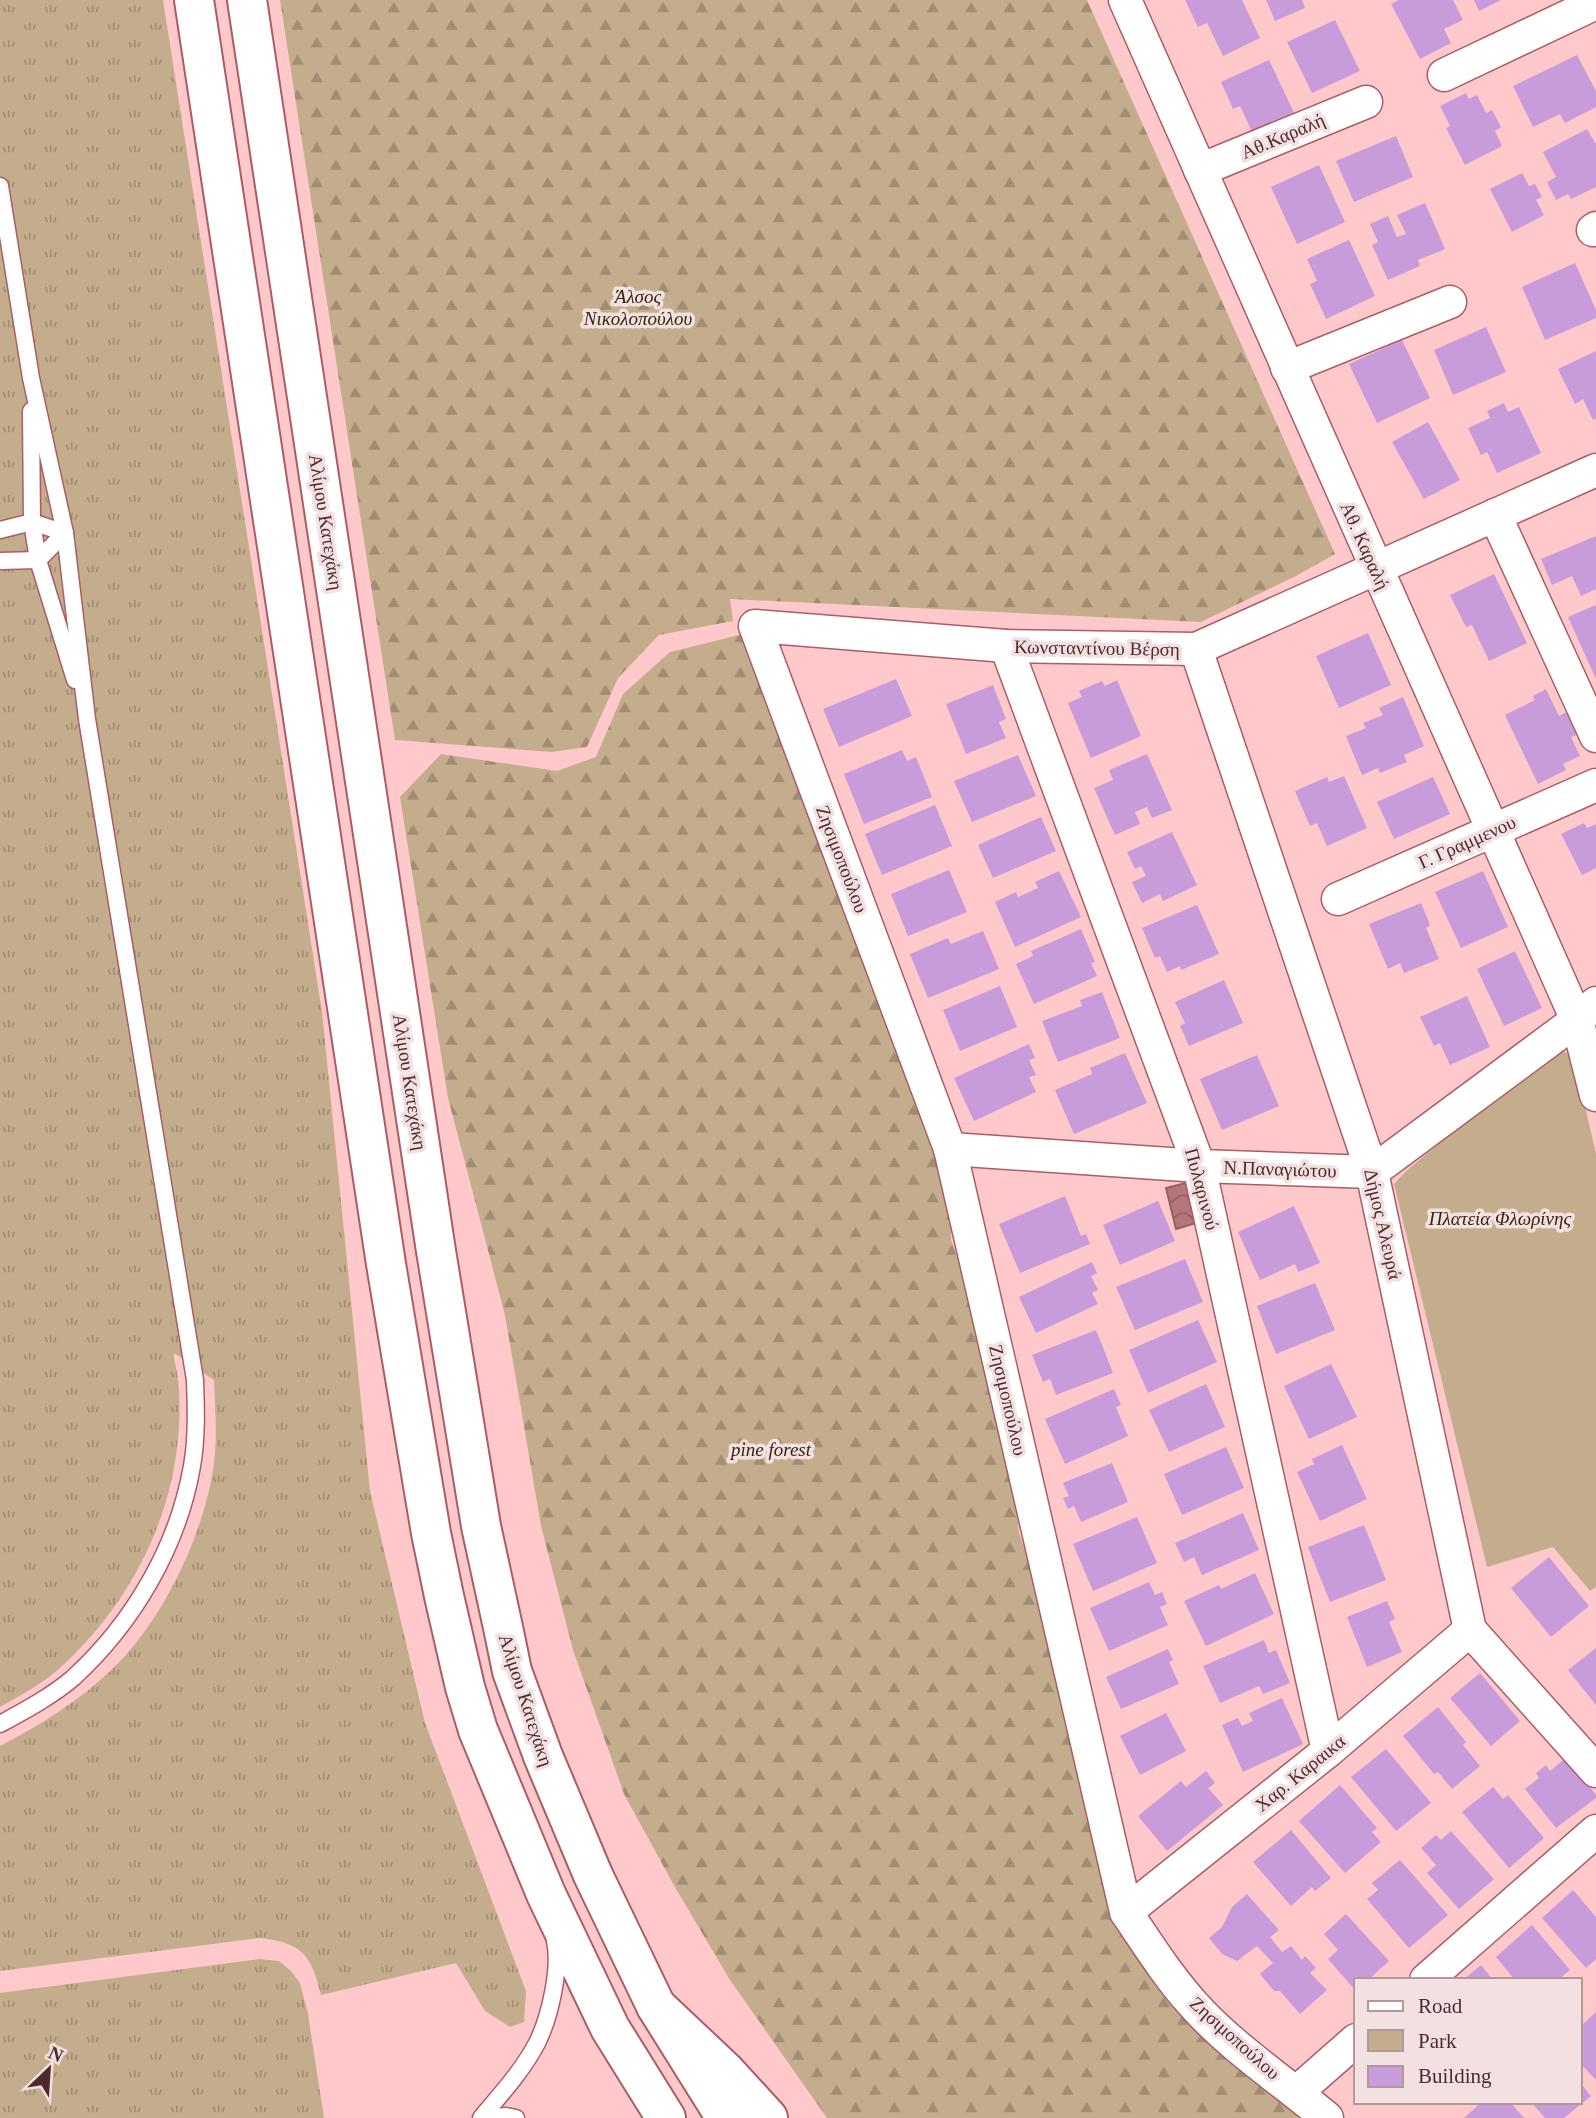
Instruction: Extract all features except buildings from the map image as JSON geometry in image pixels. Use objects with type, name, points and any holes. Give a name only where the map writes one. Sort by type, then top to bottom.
[{"type":"main road","points":[[194,0],[386,1264],[431,1533],[454,1642],[478,1730],[546,1894],[610,2028],[666,2118]]},
{"type":"main road","name":"Αλίμου Κατεχάκη","points":[[247,0],[436,1251],[481,1526],[512,1671],[573,1831],[656,2006],[726,2118]]},
{"type":"main road","points":[[656,2006],[726,2071],[768,2118]]},
{"type":"street","name":"Αθ. Καραλή","points":[[1125,0],[1375,569],[1494,831],[1586,1012],[1596,1095]]},
{"type":"street","points":[[1444,75],[1596,3]]},
{"type":"street","name":"Αθ.Καραλή","points":[[1200,170],[1366,102]]},
{"type":"street","points":[[1287,368],[1450,302]]},
{"type":"street","name":"Κωνσταντίνου Βέρση","points":[[755,626],[1006,646],[1196,649],[1596,470]]},
{"type":"street","points":[[1495,515],[1596,736]]},
{"type":"street","name":"Ζησιμοπούλου","points":[[755,626],[950,1149],[1126,1912],[1193,2004],[1247,2054],[1327,2118]]},
{"type":"street","name":"Πυλαρινού","points":[[1006,646],[1199,1166],[1328,1751]]},
{"type":"street","name":"Δήμος Αλευρά","points":[[1196,649],[1372,1171],[1470,1630],[1596,1771]]},
{"type":"street","name":"Γ. Γραμμενου","points":[[1338,899],[1596,785]]},
{"type":"street","points":[[1372,1171],[1586,1012]]},
{"type":"street","name":"Ν.Παναγιώτου","points":[[950,1149],[1199,1166],[1372,1171]]},
{"type":"street","name":"Χαρ. Καραικα","points":[[1126,1912],[1328,1751],[1470,1630]]},
{"type":"street","points":[[1428,1978],[1596,1831]]},
{"type":"street","points":[[1297,2092],[1354,2042]]},
{"type":"lane","points":[[0,186],[31,378],[65,533],[87,719],[195,1380],[196,1435],[193,1465],[183,1505],[164,1552],[134,1609],[107,1643],[71,1679],[0,1724]]},
{"type":"lane","points":[[31,378],[32,522],[38,560],[87,719]]},
{"type":"lane","points":[[0,530],[32,522],[65,533]]},
{"type":"lane","points":[[0,561],[38,560],[65,533]]},
{"type":"lane","points":[[481,2118],[509,2085],[538,2042],[555,1985],[556,1947],[546,1894]]},
{"type":"lane","points":[[487,2118],[516,2118]]},
{"type":"green space","points":[[0,0],[163,0],[322,1012],[370,1491],[425,1723],[526,1991],[524,2022],[510,2027],[485,2011],[456,1963],[321,1995],[313,1969],[302,1953],[286,1943],[260,1938],[0,1971],[0,1746],[82,1695],[112,1670],[141,1637],[169,1593],[192,1544],[208,1494],[215,1459],[216,1436],[214,1380],[174,1353],[180,1408],[174,1470],[155,1533],[141,1562],[125,1591],[85,1643],[48,1678],[0,1707]]},
{"type":"green space","name":"Άλσος Νικολοπούλου","points":[[280,0],[1087,0],[1335,554],[1201,622],[730,599],[733,621],[659,635],[618,678],[587,747],[552,752],[395,740]]},
{"type":"green space","name":"pine forest","points":[[756,631],[951,1152],[951,1240],[1007,1395],[1019,1533],[1080,1711],[1115,1865],[1192,2003],[1318,2118],[827,2118],[730,1980],[624,1794],[573,1650],[541,1526],[505,1315],[448,1098],[400,797],[441,754],[557,771],[596,757],[623,694],[670,652]]},
{"type":"green space","name":"Πλατεία Φλωρίνης","points":[[1561,1049],[1574,1058],[1596,1154],[1596,1587],[1590,1591],[1553,1547],[1487,1567],[1394,1184],[1406,1171],[1545,1056]]},
{"type":"green space","points":[[259,1959],[279,1961],[300,1983],[308,2014],[324,2118],[0,2118],[0,1993]]},
{"type":"water","points":[[1186,1183],[1196,1223],[1176,1229],[1166,1188]]}]
